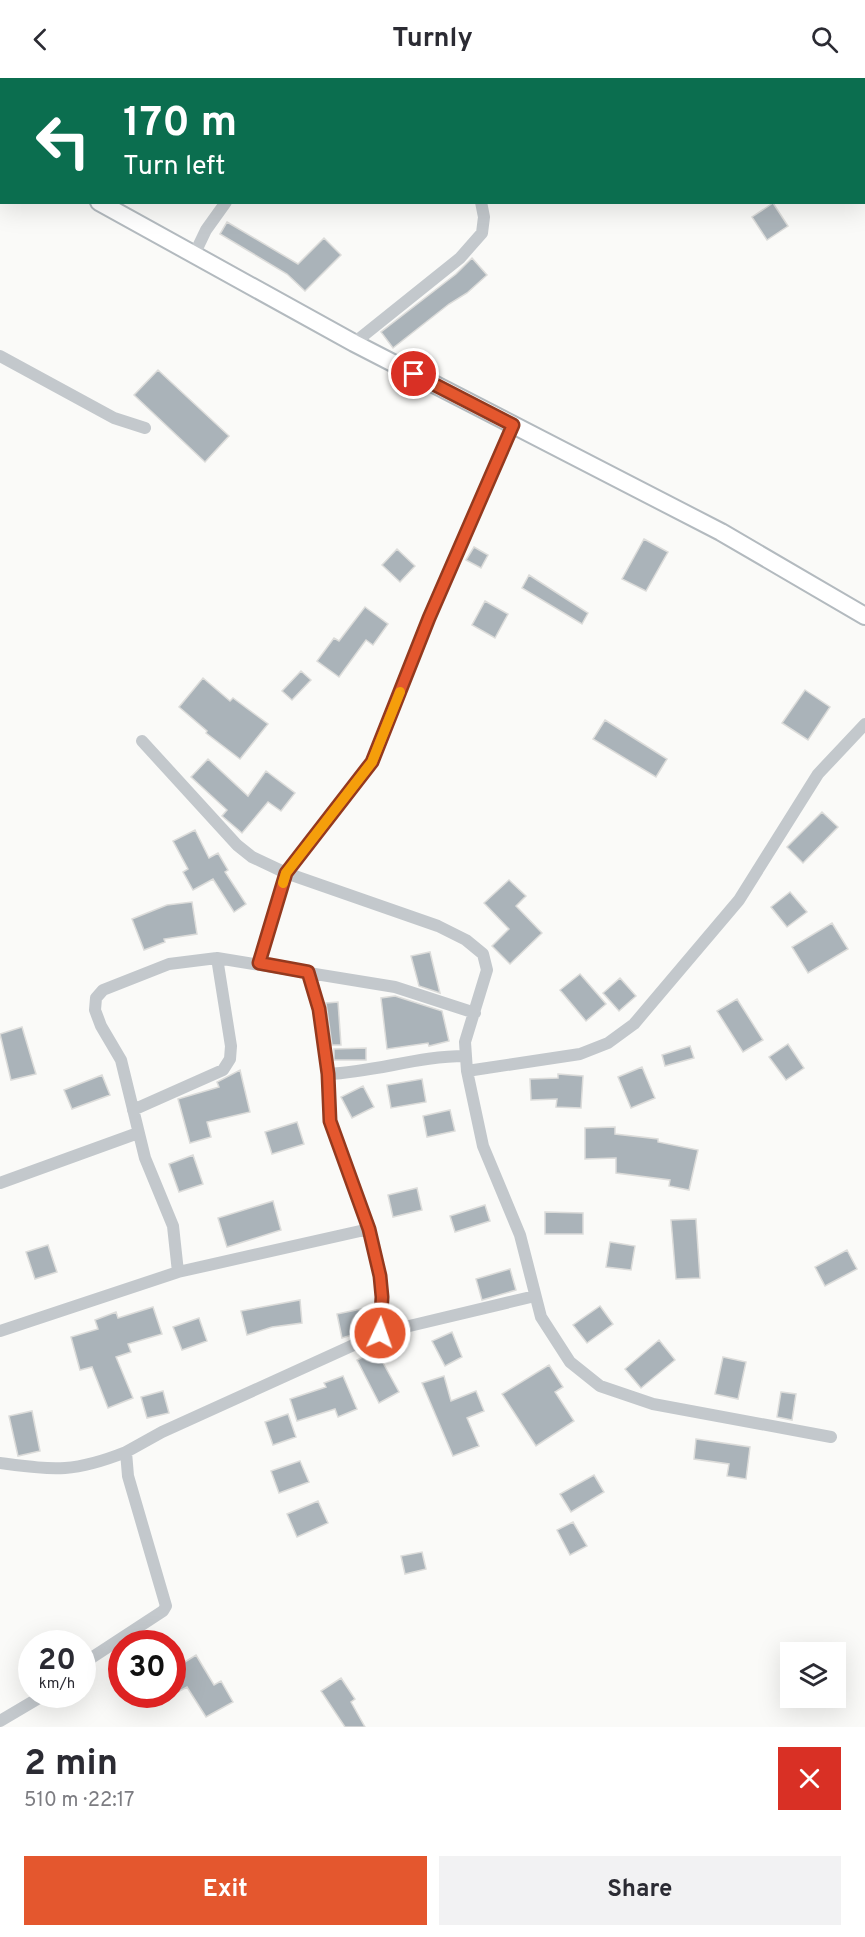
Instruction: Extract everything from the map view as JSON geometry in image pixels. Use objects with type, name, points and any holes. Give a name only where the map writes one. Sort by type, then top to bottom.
[{"type":"main road","points":[[103,204],[354,343],[722,532],[865,616]]},
{"type":"street","points":[[194,255],[206,230],[225,204]]},
{"type":"street","points":[[354,343],[460,258],[482,233],[484,217],[481,204]]},
{"type":"street","points":[[0,356],[114,418],[145,428]]},
{"type":"street","points":[[259,963],[286,873],[372,762],[429,618],[513,425]]},
{"type":"street","points":[[467,1071],[580,1054],[608,1043],[634,1024],[739,900],[818,774],[865,724]]},
{"type":"street","points":[[142,741],[237,845],[252,857],[286,873],[438,926],[466,940],[483,954],[487,970],[465,1042],[467,1071],[483,1146],[520,1235],[541,1317],[570,1362],[600,1386],[653,1404],[831,1437]]},
{"type":"street","points":[[178,1272],[173,1226],[149,1169],[121,1060],[100,1026],[95,1010],[96,998],[103,990],[169,964],[184,960],[217,958],[259,963],[394,987],[474,1012]]},
{"type":"street","points":[[133,1110],[223,1070],[230,1059],[231,1046],[217,958]]},
{"type":"street","points":[[308,972],[319,1009],[328,1074],[330,1121],[369,1229],[381,1286],[380,1333]]},
{"type":"street","points":[[328,1074],[360,1072],[440,1056],[465,1056]]},
{"type":"street","points":[[0,1183],[138,1133]]},
{"type":"street","points":[[0,1331],[178,1272],[369,1229]]},
{"type":"street","points":[[0,1463],[67,1469],[91,1466],[126,1452],[162,1432],[380,1333],[535,1296]]},
{"type":"street","points":[[96,1655],[164,1611],[166,1606],[128,1476],[126,1452]]},
{"type":"street","points":[[0,1721],[22,1708]]},
{"type":"building","points":[[774,204],[788,226],[767,240],[752,217]]},
{"type":"building","points":[[227,222],[298,264],[324,238],[341,255],[305,291],[287,274],[220,234]]},
{"type":"building","points":[[472,258],[487,275],[467,293],[449,304],[393,348],[381,332],[456,274]]},
{"type":"building","points":[[158,370],[229,436],[205,462],[134,395]]},
{"type":"building","points":[[644,539],[668,552],[646,591],[622,579]]},
{"type":"building","points":[[474,547],[488,555],[481,568],[466,560]]},
{"type":"building","points":[[397,549],[415,566],[400,582],[382,565]]},
{"type":"building","points":[[529,575],[588,613],[582,624],[522,588]]},
{"type":"building","points":[[485,601],[508,614],[495,638],[472,625]]},
{"type":"building","points":[[365,607],[388,624],[373,645],[366,640],[339,677],[317,661],[334,638],[339,641]]},
{"type":"building","points":[[301,671],[311,680],[292,700],[282,691]]},
{"type":"building","points":[[203,678],[230,701],[233,698],[268,724],[240,759],[206,733],[207,731],[179,707]]},
{"type":"building","points":[[805,690],[830,707],[808,740],[782,723]]},
{"type":"building","points":[[605,720],[667,759],[656,777],[593,739]]},
{"type":"building","points":[[208,759],[248,796],[266,771],[295,793],[281,811],[268,802],[242,833],[222,816],[227,810],[191,777]]},
{"type":"building","points":[[822,812],[838,827],[803,863],[787,847]]},
{"type":"building","points":[[195,830],[209,858],[218,853],[228,870],[225,872],[246,904],[234,912],[213,879],[193,890],[183,872],[188,869],[173,841]]},
{"type":"building","points":[[509,880],[526,896],[516,906],[542,933],[510,964],[492,946],[509,929],[484,903]]},
{"type":"building","points":[[790,892],[807,912],[787,927],[771,907]]},
{"type":"building","points":[[192,902],[197,934],[164,939],[165,942],[144,950],[132,919],[167,905]]},
{"type":"building","points":[[832,923],[848,949],[808,973],[792,947]]},
{"type":"building","points":[[430,952],[440,993],[419,986],[411,956]]},
{"type":"building","points":[[580,974],[606,1004],[586,1021],[560,990]]},
{"type":"building","points":[[620,978],[636,996],[619,1011],[603,993]]},
{"type":"building","points":[[395,996],[442,1011],[449,1041],[429,1046],[428,1043],[387,1049],[381,998]]},
{"type":"building","points":[[737,999],[763,1040],[743,1052],[717,1011]]},
{"type":"building","points":[[338,1002],[341,1045],[332,1045],[326,1003]]},
{"type":"building","points":[[22,1027],[36,1074],[11,1080],[0,1034]]},
{"type":"building","points":[[788,1044],[804,1068],[786,1080],[769,1057]]},
{"type":"building","points":[[690,1046],[694,1058],[665,1066],[662,1055]]},
{"type":"building","points":[[366,1048],[366,1060],[334,1060],[334,1049]]},
{"type":"building","points":[[642,1067],[655,1098],[631,1108],[618,1077]]},
{"type":"building","points":[[240,1070],[250,1112],[207,1122],[211,1137],[190,1143],[178,1099],[219,1087],[217,1082]]},
{"type":"building","points":[[558,1074],[583,1076],[581,1108],[556,1107],[557,1099],[531,1100],[530,1079],[558,1078]]},
{"type":"building","points":[[102,1075],[110,1095],[72,1109],[64,1090]]},
{"type":"building","points":[[422,1079],[426,1102],[391,1108],[387,1085]]},
{"type":"building","points":[[363,1086],[374,1107],[352,1118],[341,1097]]},
{"type":"building","points":[[450,1110],[455,1131],[427,1137],[423,1116]]},
{"type":"building","points":[[297,1122],[304,1144],[272,1154],[265,1132]]},
{"type":"building","points":[[615,1127],[615,1134],[658,1139],[658,1142],[698,1150],[689,1190],[669,1186],[670,1180],[616,1173],[616,1158],[585,1159],[585,1128]]},
{"type":"building","points":[[193,1155],[203,1184],[179,1192],[169,1164]]},
{"type":"building","points":[[417,1188],[422,1210],[393,1217],[388,1195]]},
{"type":"building","points":[[273,1201],[281,1230],[227,1247],[218,1218]]},
{"type":"building","points":[[485,1205],[490,1221],[455,1232],[450,1216]]},
{"type":"building","points":[[545,1212],[583,1213],[583,1234],[545,1234]]},
{"type":"building","points":[[696,1219],[700,1278],[676,1279],[671,1220]]},
{"type":"building","points":[[610,1242],[635,1246],[631,1270],[606,1267]]},
{"type":"building","points":[[48,1245],[57,1272],[35,1279],[26,1252]]},
{"type":"building","points":[[847,1250],[857,1269],[825,1286],[815,1267]]},
{"type":"building","points":[[510,1269],[516,1290],[482,1300],[476,1279]]},
{"type":"building","points":[[300,1300],[302,1323],[272,1327],[247,1335],[241,1311]]},
{"type":"building","points":[[600,1306],[613,1324],[587,1343],[573,1325]]},
{"type":"building","points":[[153,1307],[162,1334],[128,1344],[131,1352],[116,1357],[133,1398],[108,1408],[92,1367],[80,1370],[71,1337],[98,1329],[95,1320],[116,1312],[118,1318]]},
{"type":"building","points":[[361,1309],[365,1331],[342,1338],[337,1314]]},
{"type":"building","points":[[199,1318],[207,1341],[182,1350],[173,1327]]},
{"type":"building","points":[[452,1332],[462,1357],[445,1366],[432,1341]]},
{"type":"building","points":[[659,1340],[675,1360],[641,1388],[625,1369]]},
{"type":"building","points":[[376,1350],[399,1392],[379,1403],[357,1360]]},
{"type":"building","points":[[723,1357],[746,1362],[738,1399],[715,1394]]},
{"type":"building","points":[[549,1365],[563,1387],[555,1392],[574,1421],[536,1446],[502,1394]]},
{"type":"building","points":[[343,1376],[357,1409],[338,1417],[335,1409],[297,1421],[290,1399],[326,1387],[324,1383]]},
{"type":"building","points":[[444,1376],[451,1401],[476,1391],[484,1411],[467,1418],[479,1446],[453,1456],[422,1383]]},
{"type":"building","points":[[163,1391],[169,1413],[147,1418],[141,1397]]},
{"type":"building","points":[[781,1392],[796,1394],[792,1420],[777,1417]]},
{"type":"building","points":[[32,1411],[40,1451],[18,1456],[9,1416]]},
{"type":"building","points":[[288,1414],[296,1437],[273,1445],[265,1422]]},
{"type":"building","points":[[696,1439],[750,1447],[746,1479],[727,1476],[729,1464],[694,1459]]},
{"type":"building","points":[[300,1461],[309,1482],[279,1493],[271,1471]]},
{"type":"building","points":[[594,1475],[604,1492],[571,1512],[560,1494]]},
{"type":"building","points":[[318,1501],[328,1523],[297,1537],[287,1514]]},
{"type":"building","points":[[573,1522],[587,1546],[570,1555],[557,1530]]},
{"type":"building","points":[[422,1552],[426,1569],[405,1574],[401,1556]]},
{"type":"building","points":[[196,1655],[214,1685],[221,1681],[233,1702],[206,1717],[186,1688],[186,1661]]},
{"type":"building","points":[[341,1678],[355,1699],[351,1702],[365,1727],[345,1727],[321,1691]]},
{"type":"slow traffic","points":[[283,883],[286,873],[372,762],[400,692]]},
{"type":"route","points":[[380,1333],[382,1297],[380,1276],[369,1229],[330,1121],[328,1074],[319,1009],[308,972],[259,963],[286,873],[372,762],[429,618],[513,425],[414,374]]}]
